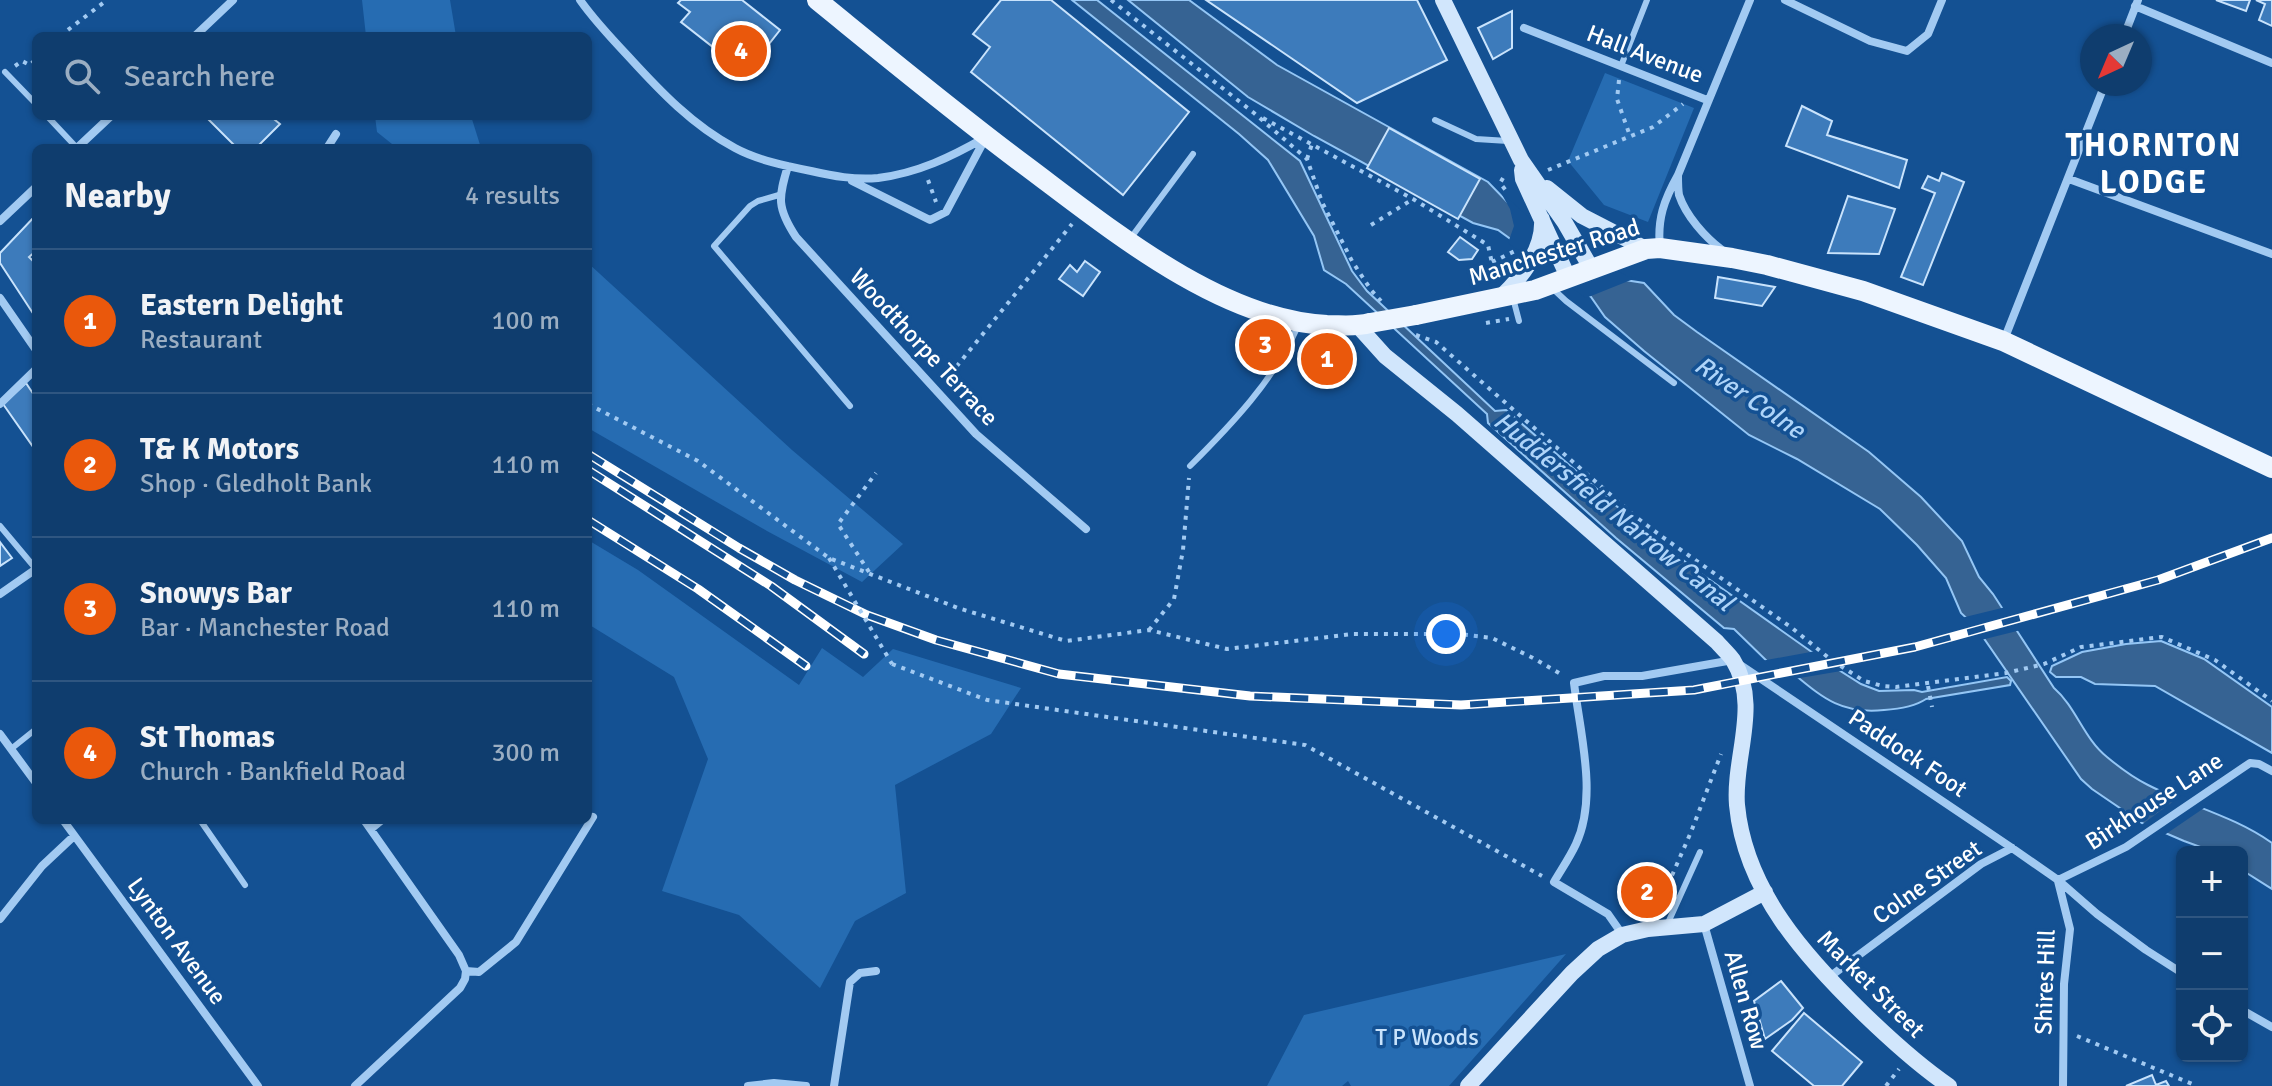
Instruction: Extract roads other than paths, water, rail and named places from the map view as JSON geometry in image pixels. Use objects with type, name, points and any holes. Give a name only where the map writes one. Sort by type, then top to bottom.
[{"type":"main road","name":"Manchester Road","points":[[817,0],[986,136],[1128,242],[1177,273],[1256,309],[1300,322],[1364,324],[1506,296],[1653,248],[1732,258],[1863,291],[2003,341],[2272,468]]},
{"type":"street","points":[[199,32],[233,0]]},
{"type":"street","points":[[580,0],[665,97],[701,127],[737,149],[788,166],[847,179],[930,220],[946,212],[986,136]]},
{"type":"street","points":[[1443,0],[1521,160],[1573,237],[1601,265]]},
{"type":"street","points":[[1533,177],[1582,216],[1653,248],[1667,195],[1750,0]]},
{"type":"street","points":[[1785,0],[1870,41],[1907,51],[1928,34],[1942,0]]},
{"type":"street","points":[[2128,24],[2136,3],[2272,63]]},
{"type":"street","name":"Hall Avenue","points":[[1524,28],[1707,100]]},
{"type":"street","points":[[2003,341],[2100,96]]},
{"type":"street","points":[[81,144],[107,120]]},
{"type":"street","points":[[330,144],[336,134]]},
{"type":"street","points":[[847,179],[877,178],[924,167],[948,159],[986,136]]},
{"type":"street","points":[[1521,160],[1523,179],[1542,217],[1558,281]]},
{"type":"street","points":[[779,195],[788,166]]},
{"type":"street","points":[[1678,175],[1679,195],[1690,215],[1704,235],[1732,258]]},
{"type":"street","points":[[2069,179],[2272,254]]},
{"type":"street","points":[[0,221],[32,191]]},
{"type":"street","name":"Woodthorpe Terrace","points":[[779,195],[785,220],[796,237],[936,392],[995,452],[1086,529]]},
{"type":"street","points":[[1506,296],[1529,263],[1543,231],[1542,217]]},
{"type":"street","points":[[0,298],[32,344]]},
{"type":"street","points":[[1364,324],[1385,356],[1457,414],[1717,642],[1733,660]]},
{"type":"street","points":[[0,404],[32,373]]},
{"type":"street","points":[[0,594],[32,572]]},
{"type":"street","points":[[1622,935],[1608,914],[1554,882],[1577,843],[1586,810],[1587,790],[1574,683],[1604,676],[1642,676],[1733,660]]},
{"type":"street","name":"Market Street","points":[[1733,660],[1744,687],[1746,719],[1737,804],[1743,843],[1765,892],[1792,938],[1827,979],[1909,1057],[1949,1086]]},
{"type":"street","name":"Paddock Foot","points":[[1733,660],[2058,880],[2097,914],[2176,969]]},
{"type":"street","points":[[0,734],[32,778]]},
{"type":"street","name":"Birkhouse Lane","points":[[2058,880],[2140,838],[2250,763],[2272,771]]},
{"type":"street","name":"Lynton Avenue","points":[[66,824],[258,1086]]},
{"type":"street","points":[[355,1086],[438,1011],[460,988],[466,971],[459,955],[367,824]]},
{"type":"street","points":[[371,829],[377,824]]},
{"type":"street","points":[[466,971],[479,972],[516,942],[589,824]]},
{"type":"street","points":[[0,919],[42,866],[74,836]]},
{"type":"street","name":"Colne Street","points":[[1827,979],[1981,864],[2012,848]]},
{"type":"street","name":"Shires Hill","points":[[2058,880],[2070,929],[2064,984],[2063,1086]]},
{"type":"street","points":[[1468,1086],[1598,949],[1622,935],[1704,924],[1765,892]]},
{"type":"street","name":"Allen Row","points":[[1704,924],[1750,1086]]},
{"type":"street","points":[[834,1086],[850,982],[860,973],[876,971]]},
{"type":"street","points":[[2248,1013],[2272,1027]]},
{"type":"street","points":[[748,1086],[774,1083],[806,1086]]},
{"type":"lane","points":[[1621,66],[1647,0]]},
{"type":"lane","points":[[5,72],[32,100]]},
{"type":"lane","points":[[51,120],[73,144]]},
{"type":"lane","points":[[1435,120],[1476,139],[1512,141]]},
{"type":"lane","points":[[1128,242],[1193,154]]},
{"type":"lane","points":[[779,195],[750,206],[714,246],[850,406]]},
{"type":"lane","points":[[1558,281],[1566,301],[1674,383]]},
{"type":"lane","points":[[1506,296],[1519,321]]},
{"type":"lane","points":[[1190,466],[1265,384],[1300,322]]},
{"type":"lane","points":[[0,526],[32,564]]},
{"type":"lane","points":[[11,749],[32,732]]},
{"type":"lane","points":[[203,824],[245,885]]},
{"type":"lane","points":[[1657,928],[1700,852]]},
{"type":"water","name":"Huddersfield Narrow Canal","points":[[1072,0],[1097,0],[1300,161],[1352,271],[1367,291],[1495,411],[1506,410],[1644,530],[1696,570],[1823,660],[1861,684],[1879,691],[1922,692],[2007,677],[2010,685],[1926,699],[1901,708],[1868,711],[1841,706],[1819,694],[1784,666],[1773,667],[1734,629],[1724,628],[1616,538],[1488,423],[1487,414],[1346,284],[1324,270],[1314,236],[1268,160]]},
{"type":"water","name":"River Colne","points":[[1128,0],[1189,0],[1277,65],[1488,182],[1543,235],[1625,280],[1644,283],[1674,315],[1869,452],[1921,497],[1962,541],[1979,577],[2099,750],[2143,782],[2227,818],[2272,843],[2272,889],[2248,874],[2248,846],[2198,846],[2184,841],[2142,823],[2081,779],[1976,627],[1961,613],[1946,578],[1880,509],[1797,459],[1749,435],[1605,317],[1591,297],[1498,230],[1473,223],[1248,97]]},
{"type":"water","points":[[2161,641],[2204,659],[2272,707],[2272,753],[2155,686],[2095,684],[2081,677],[2056,677],[2050,672],[2052,666],[2082,652]]},
{"type":"railway","points":[[592,456],[739,548],[867,615],[936,640],[1059,674],[1250,696],[1461,705],[1694,690],[1915,647],[2158,580],[2272,538]]},
{"type":"railway","points":[[592,473],[771,586],[864,654]]},
{"type":"railway","points":[[592,523],[698,589],[806,666]]},
{"type":"place","name":"St Thomas","points":[[741,51]]},
{"type":"place","name":"Snowys Bar","points":[[1265,345]]},
{"type":"place","name":"Eastern Delight","points":[[1327,359]]},
{"type":"place","name":"T& K Motors","points":[[1647,892]]},
{"type":"district","name":"THORNTON LODGE","points":[[2154,164]]},
{"type":"park label","name":"T P Woods","points":[[1427,1037]]}]
